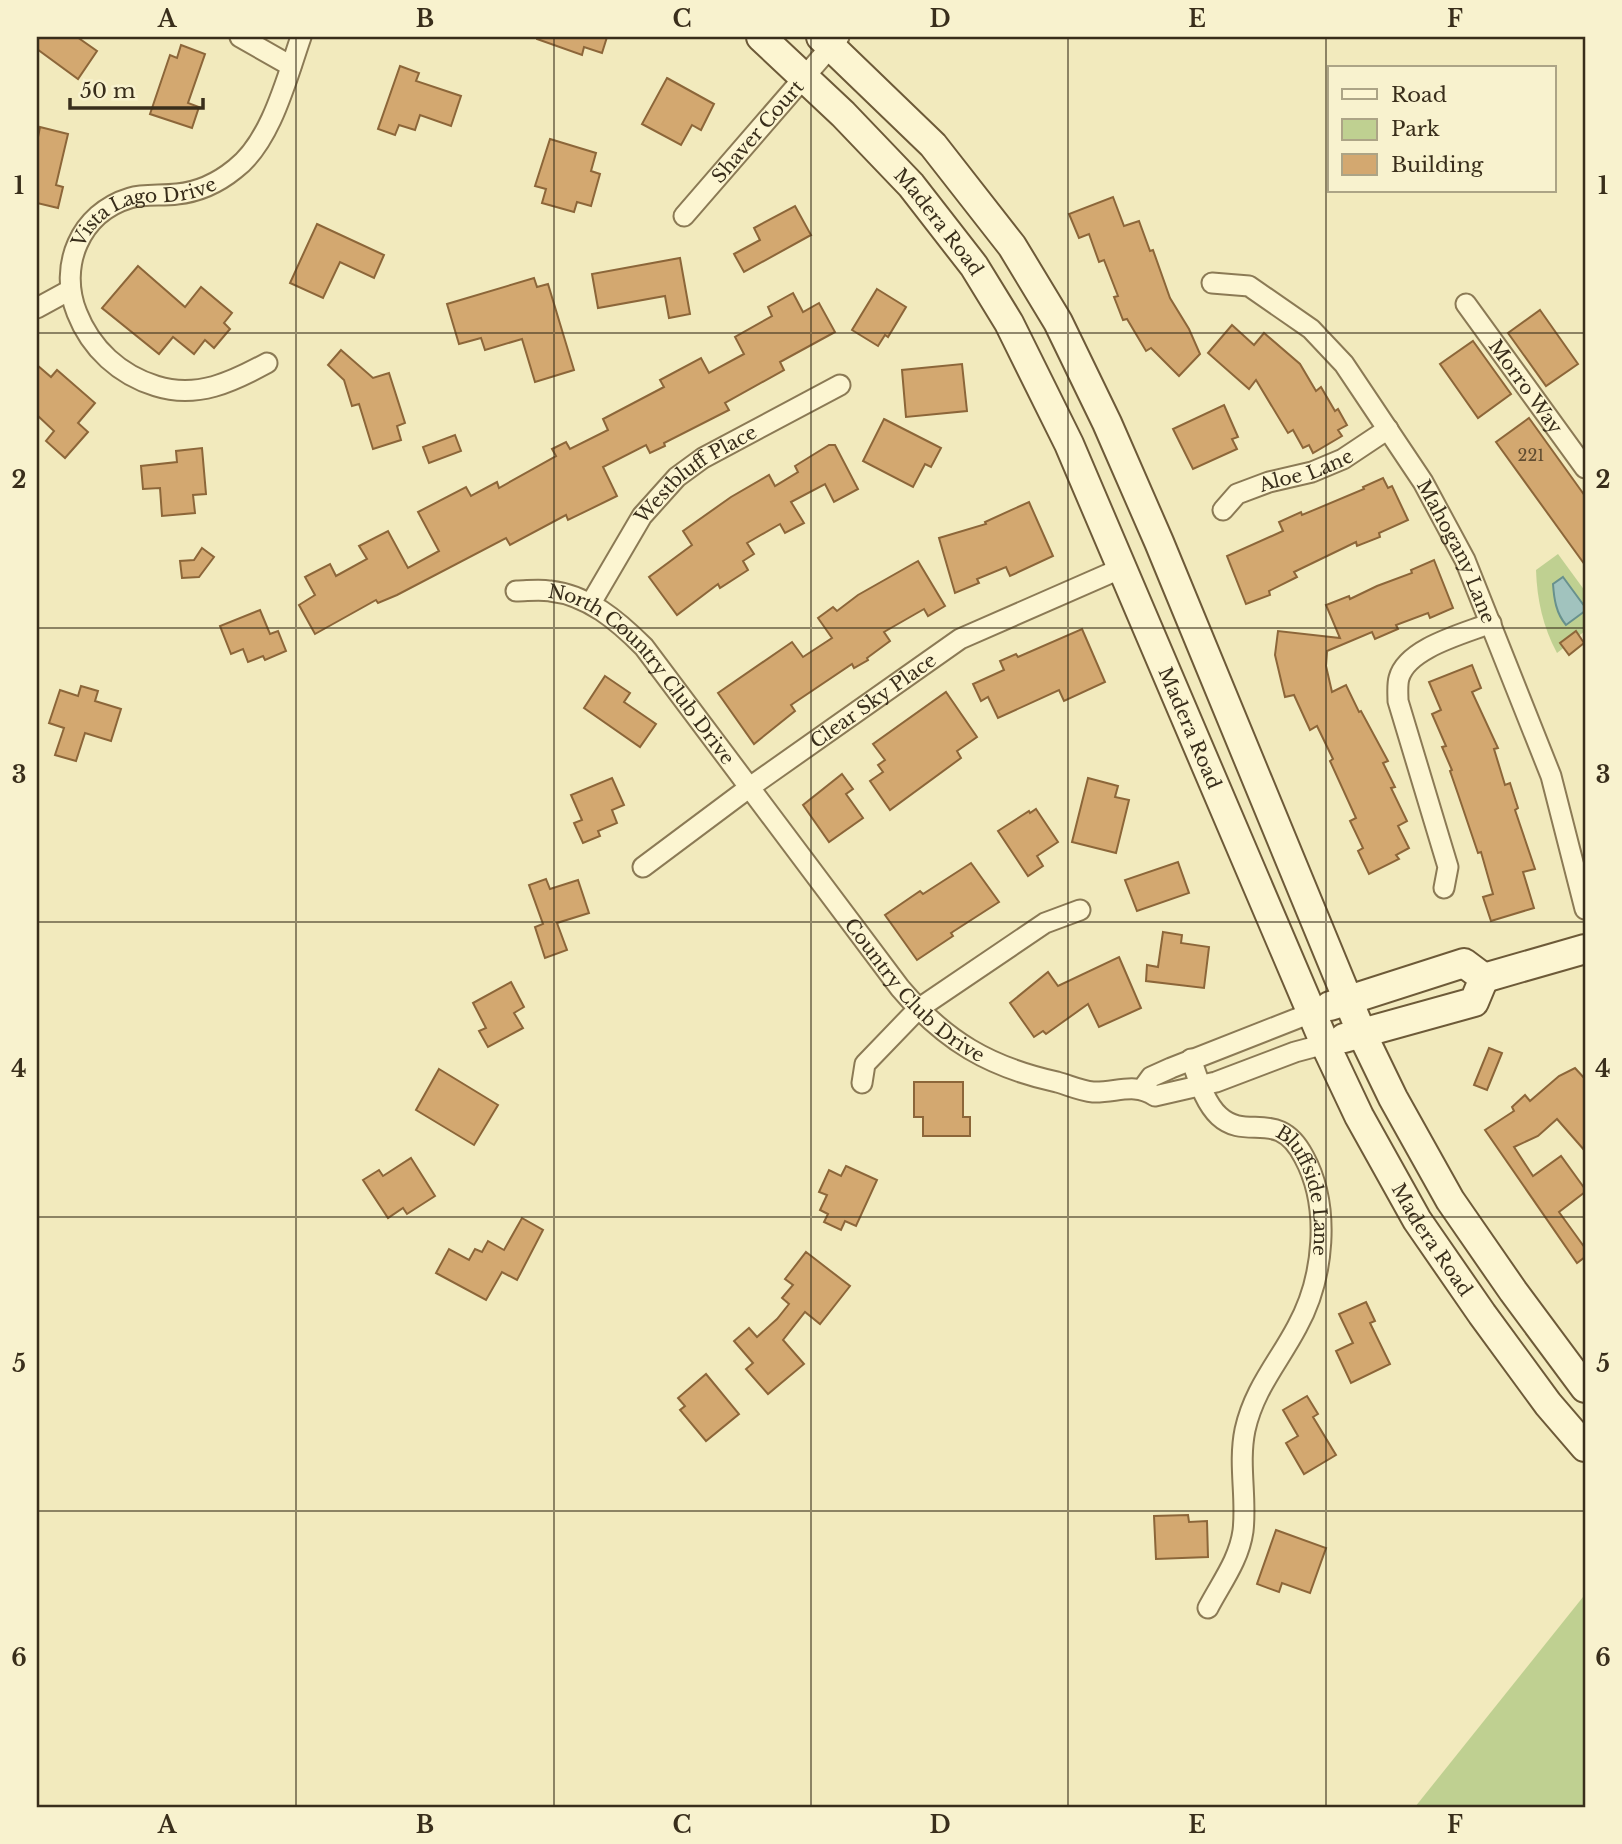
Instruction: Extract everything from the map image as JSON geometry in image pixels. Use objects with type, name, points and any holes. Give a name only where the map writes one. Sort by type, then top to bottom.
[{"type":"main road","name":"Madera Road","points":[[761,37],[804,76],[911,185],[974,266],[1009,323],[1041,385],[1122,568],[1311,1013],[1359,1116],[1417,1220],[1548,1404],[1585,1447]]},
{"type":"main road","name":"Madera Road","points":[[830,40],[933,145],[1012,246],[1058,322],[1107,423],[1154,530],[1362,1034],[1393,1098],[1450,1200],[1513,1292],[1585,1388]]},
{"type":"main road","points":[[1484,978],[1585,948]]},
{"type":"main road","points":[[1311,1013],[1464,963],[1484,978]]},
{"type":"main road","points":[[1325,1044],[1474,1002],[1484,978]]},
{"type":"street","points":[[240,37],[291,66]]},
{"type":"street","name":"Vista Lago Drive","points":[[267,363],[233,381],[201,391],[169,391],[144,383],[111,363],[94,343],[77,314],[70,290],[71,259],[76,242],[89,222],[114,203],[133,197],[181,194],[208,186],[237,168],[258,144],[271,118],[301,37]]},
{"type":"street","name":"Shaver Court","points":[[684,216],[804,76],[830,40]]},
{"type":"street","name":"Mahogany Lane","points":[[1212,283],[1249,286],[1311,329],[1344,364],[1423,482],[1446,521],[1491,623],[1551,776],[1580,865],[1585,909]]},
{"type":"street","points":[[37,308],[70,290]]},
{"type":"street","name":"Morro Way","points":[[1466,304],[1585,468]]},
{"type":"street","name":"Westbluff Place","points":[[591,603],[642,516],[677,477],[704,458],[840,385]]},
{"type":"street","name":"Aloe Lane","points":[[1223,510],[1237,494],[1269,482],[1312,472],[1343,459],[1388,429]]},
{"type":"street","name":"Clear Sky Place","points":[[643,867],[750,787],[960,639],[1122,568]]},
{"type":"street","name":"North Country Club Drive","points":[[516,592],[551,591],[591,603],[622,625],[644,646],[750,787]]},
{"type":"street","points":[[1444,888],[1448,867],[1398,701],[1398,680],[1405,665],[1416,653],[1491,623]]},
{"type":"street","name":"Country Club Drive","points":[[750,787],[918,1009],[943,1032],[970,1051],[1018,1072],[1092,1092],[1143,1088],[1155,1096],[1201,1086],[1325,1044]]},
{"type":"street","points":[[862,1083],[864,1064],[918,1009],[1045,923],[1080,910]]},
{"type":"street","points":[[1143,1088],[1151,1077],[1191,1059],[1311,1013]]},
{"type":"street","name":"Bluffside Lane","points":[[1191,1059],[1214,1111],[1227,1123],[1242,1127],[1265,1126],[1282,1132],[1297,1145],[1314,1185],[1320,1242],[1317,1272],[1308,1303],[1252,1404],[1241,1460],[1243,1529],[1240,1547],[1208,1608]]},
{"type":"green space","points":[[1558,554],[1585,591],[1585,631],[1557,653],[1542,613],[1536,570]]},
{"type":"green space","points":[[1583,1597],[1585,1807],[1415,1807]]},
{"type":"water","points":[[1563,577],[1585,607],[1585,611],[1566,625],[1556,606],[1553,584]]},
{"type":"building","points":[[37,37],[77,37],[97,51],[78,79],[37,49]]},
{"type":"building","points":[[537,37],[607,37],[602,53],[584,47],[582,55]]},
{"type":"building","points":[[181,45],[205,54],[188,103],[199,107],[192,128],[150,114],[170,55],[177,58]]},
{"type":"building","points":[[400,66],[419,73],[416,81],[461,96],[451,126],[420,115],[415,130],[399,125],[395,135],[378,129]]},
{"type":"building","points":[[667,78],[714,104],[701,130],[692,125],[681,145],[642,124]]},
{"type":"building","points":[[40,127],[68,134],[56,185],[63,187],[58,208],[37,203],[37,142]]},
{"type":"building","points":[[550,139],[596,153],[591,171],[600,174],[591,206],[577,202],[574,212],[542,203],[546,189],[535,186]]},
{"type":"building","points":[[1113,197],[1124,226],[1139,221],[1150,251],[1153,250],[1170,298],[1189,329],[1200,354],[1179,376],[1151,348],[1146,351],[1127,319],[1123,320],[1114,297],[1118,296],[1104,260],[1099,262],[1089,234],[1079,238],[1069,214]]},
{"type":"building","points":[[795,206],[811,235],[744,272],[734,254],[760,240],[754,228]]},
{"type":"building","points":[[317,224],[384,255],[374,278],[340,262],[323,298],[290,283]]},
{"type":"building","points":[[680,258],[690,314],[669,318],[665,296],[598,308],[592,274]]},
{"type":"building","points":[[138,266],[185,307],[201,287],[232,313],[224,323],[230,329],[214,348],[205,340],[194,354],[173,337],[159,354],[102,308]]},
{"type":"building","points":[[534,278],[537,287],[548,284],[574,370],[535,382],[522,339],[485,350],[481,338],[459,344],[447,304]]},
{"type":"building","points":[[877,289],[906,307],[888,337],[885,335],[878,346],[852,330]]},
{"type":"building","points":[[793,293],[803,312],[819,303],[835,332],[780,362],[784,370],[725,403],[729,410],[650,453],[646,445],[603,467],[617,496],[568,520],[566,515],[510,545],[506,538],[397,595],[378,603],[376,600],[315,634],[299,605],[315,595],[305,577],[330,564],[336,576],[367,559],[359,546],[388,531],[408,568],[439,551],[418,512],[466,487],[471,496],[497,482],[499,488],[556,456],[552,449],[566,442],[570,449],[608,430],[603,419],[664,387],[660,380],[701,358],[709,373],[744,354],[735,337],[772,316],[768,307]]},
{"type":"building","points":[[1540,310],[1578,364],[1546,386],[1508,333]]},
{"type":"building","points":[[1232,325],[1254,345],[1264,333],[1300,364],[1316,391],[1321,387],[1335,411],[1338,409],[1347,425],[1338,430],[1342,436],[1313,453],[1309,445],[1303,448],[1293,430],[1288,433],[1256,380],[1249,389],[1208,353]]},
{"type":"building","points":[[1473,341],[1511,394],[1478,418],[1440,364]]},
{"type":"building","points":[[341,350],[373,378],[389,373],[405,423],[397,426],[401,440],[373,449],[359,404],[352,406],[344,380],[328,365]]},
{"type":"building","points":[[962,364],[967,411],[906,417],[902,370]]},
{"type":"building","points":[[37,365],[51,377],[57,370],[95,403],[78,423],[88,432],[65,458],[46,441],[54,431],[37,415]]},
{"type":"building","points":[[1224,405],[1238,437],[1232,439],[1237,449],[1193,469],[1173,429]]},
{"type":"building","points":[[1529,418],[1585,496],[1585,565],[1496,442]]},
{"type":"building","points":[[884,419],[941,448],[931,467],[925,464],[913,487],[863,461]]},
{"type":"building","points":[[455,435],[461,451],[429,463],[423,447]]},
{"type":"building","points":[[829,445],[835,445],[858,489],[834,502],[825,484],[791,502],[804,523],[785,533],[780,524],[747,543],[754,554],[743,561],[748,570],[720,588],[718,584],[677,615],[649,577],[692,545],[683,531],[731,497],[769,475],[775,486],[798,472],[795,466]]},
{"type":"building","points":[[202,448],[206,494],[193,495],[195,513],[162,516],[160,488],[143,489],[141,466],[177,462],[176,451]]},
{"type":"building","points":[[1383,478],[1388,488],[1392,486],[1408,520],[1379,533],[1380,537],[1357,546],[1356,542],[1294,572],[1297,577],[1269,591],[1270,595],[1246,604],[1227,556],[1283,531],[1279,522],[1364,489],[1363,487]]},
{"type":"building","points":[[1029,502],[1053,556],[1010,576],[1006,567],[977,579],[979,583],[955,593],[939,538],[986,524],[985,522]]},
{"type":"building","points":[[202,548],[214,557],[199,577],[182,578],[180,561],[194,560]]},
{"type":"building","points":[[1434,560],[1453,608],[1430,618],[1428,613],[1396,625],[1398,629],[1375,639],[1372,632],[1327,651],[1326,666],[1332,692],[1346,685],[1388,761],[1383,763],[1395,787],[1391,788],[1407,821],[1398,826],[1409,848],[1396,855],[1399,859],[1369,874],[1358,851],[1363,848],[1350,821],[1356,818],[1330,761],[1333,759],[1317,726],[1310,730],[1294,695],[1285,697],[1275,655],[1278,631],[1340,638],[1326,605],[1349,596],[1350,599],[1412,573],[1411,570]]},
{"type":"building","points":[[918,561],[945,606],[928,616],[924,609],[884,632],[890,641],[867,658],[868,660],[854,668],[852,664],[791,705],[795,711],[754,744],[718,693],[792,642],[803,657],[832,638],[818,618],[833,607],[837,611],[858,595]]},
{"type":"building","points":[[260,610],[270,634],[278,631],[286,651],[265,660],[263,656],[248,662],[243,649],[231,654],[220,626]]},
{"type":"building","points":[[1082,629],[1105,682],[1064,701],[1059,690],[998,718],[988,697],[981,701],[973,684],[1004,670],[1000,661],[1016,654],[1018,657]]},
{"type":"building","points":[[1576,631],[1584,643],[1569,655],[1560,643]]},
{"type":"building","points":[[1472,665],[1481,688],[1472,692],[1498,748],[1494,749],[1505,785],[1510,783],[1518,808],[1515,810],[1535,869],[1523,872],[1534,908],[1491,921],[1483,897],[1493,894],[1481,852],[1478,853],[1442,747],[1446,746],[1432,714],[1441,710],[1429,682]]},
{"type":"building","points":[[605,676],[630,693],[624,702],[656,724],[640,747],[584,708]]},
{"type":"building","points":[[81,686],[98,691],[95,701],[121,709],[111,741],[85,733],[76,761],[55,755],[64,728],[49,723],[60,690],[78,696]]},
{"type":"building","points":[[946,692],[977,737],[957,751],[961,758],[890,810],[870,781],[883,772],[878,765],[885,760],[873,744]]},
{"type":"building","points":[[842,774],[853,789],[846,794],[863,818],[829,842],[803,805]]},
{"type":"building","points":[[612,778],[624,805],[612,810],[617,823],[598,831],[600,836],[583,843],[574,823],[582,820],[571,795]]},
{"type":"building","points":[[1088,778],[1118,786],[1115,797],[1129,800],[1116,853],[1072,842]]},
{"type":"building","points":[[1036,809],[1058,842],[1037,856],[1043,866],[1028,876],[998,831]]},
{"type":"building","points":[[1178,862],[1189,893],[1137,911],[1125,880]]},
{"type":"building","points":[[971,863],[999,902],[951,933],[953,936],[917,960],[885,915],[920,891],[923,894]]},
{"type":"building","points":[[546,879],[550,889],[578,880],[589,913],[557,923],[567,950],[545,958],[535,927],[543,924],[529,885]]},
{"type":"building","points":[[1163,932],[1182,935],[1181,943],[1209,947],[1204,988],[1146,981],[1147,965],[1158,967]]},
{"type":"building","points":[[1119,957],[1141,1008],[1099,1027],[1088,1004],[1046,1034],[1043,1031],[1034,1037],[1010,1003],[1048,972],[1058,986]]},
{"type":"building","points":[[511,982],[524,1007],[514,1013],[523,1028],[488,1047],[479,1031],[486,1028],[473,1003]]},
{"type":"building","points":[[1489,1048],[1502,1053],[1487,1090],[1474,1085]]},
{"type":"building","points":[[1575,1068],[1585,1079],[1585,1151],[1557,1119],[1538,1136],[1514,1147],[1533,1176],[1561,1156],[1585,1189],[1585,1192],[1559,1212],[1585,1248],[1585,1257],[1577,1263],[1485,1130],[1514,1111],[1512,1107],[1525,1095],[1530,1101],[1559,1076]]},
{"type":"building","points":[[439,1069],[498,1105],[474,1145],[416,1110]]},
{"type":"building","points":[[914,1082],[963,1082],[963,1117],[970,1117],[970,1136],[923,1136],[923,1117],[914,1117]]},
{"type":"building","points":[[411,1158],[435,1196],[407,1214],[403,1208],[388,1218],[363,1180],[379,1170],[383,1176]]},
{"type":"building","points":[[846,1166],[877,1180],[856,1226],[845,1221],[841,1230],[824,1222],[828,1214],[820,1210],[827,1195],[819,1192],[829,1170],[841,1176]]},
{"type":"building","points":[[522,1218],[543,1230],[517,1280],[502,1272],[486,1300],[436,1273],[449,1249],[469,1260],[475,1249],[482,1252],[488,1241],[504,1250]]},
{"type":"building","points":[[806,1252],[850,1286],[820,1324],[805,1312],[783,1340],[804,1364],[768,1394],[746,1369],[753,1363],[734,1341],[749,1328],[757,1337],[777,1319],[789,1304],[782,1298],[793,1285],[785,1279]]},
{"type":"building","points":[[1366,1302],[1375,1321],[1370,1323],[1390,1364],[1351,1383],[1336,1351],[1353,1343],[1339,1314]]},
{"type":"building","points":[[706,1374],[739,1414],[706,1441],[680,1410],[685,1406],[678,1398]]},
{"type":"building","points":[[1307,1396],[1318,1414],[1313,1417],[1336,1455],[1304,1474],[1286,1443],[1298,1436],[1283,1410]]},
{"type":"building","points":[[1188,1515],[1189,1522],[1207,1521],[1208,1557],[1156,1559],[1154,1516]]},
{"type":"building","points":[[1276,1530],[1326,1548],[1310,1593],[1282,1583],[1279,1592],[1257,1584]]}]
